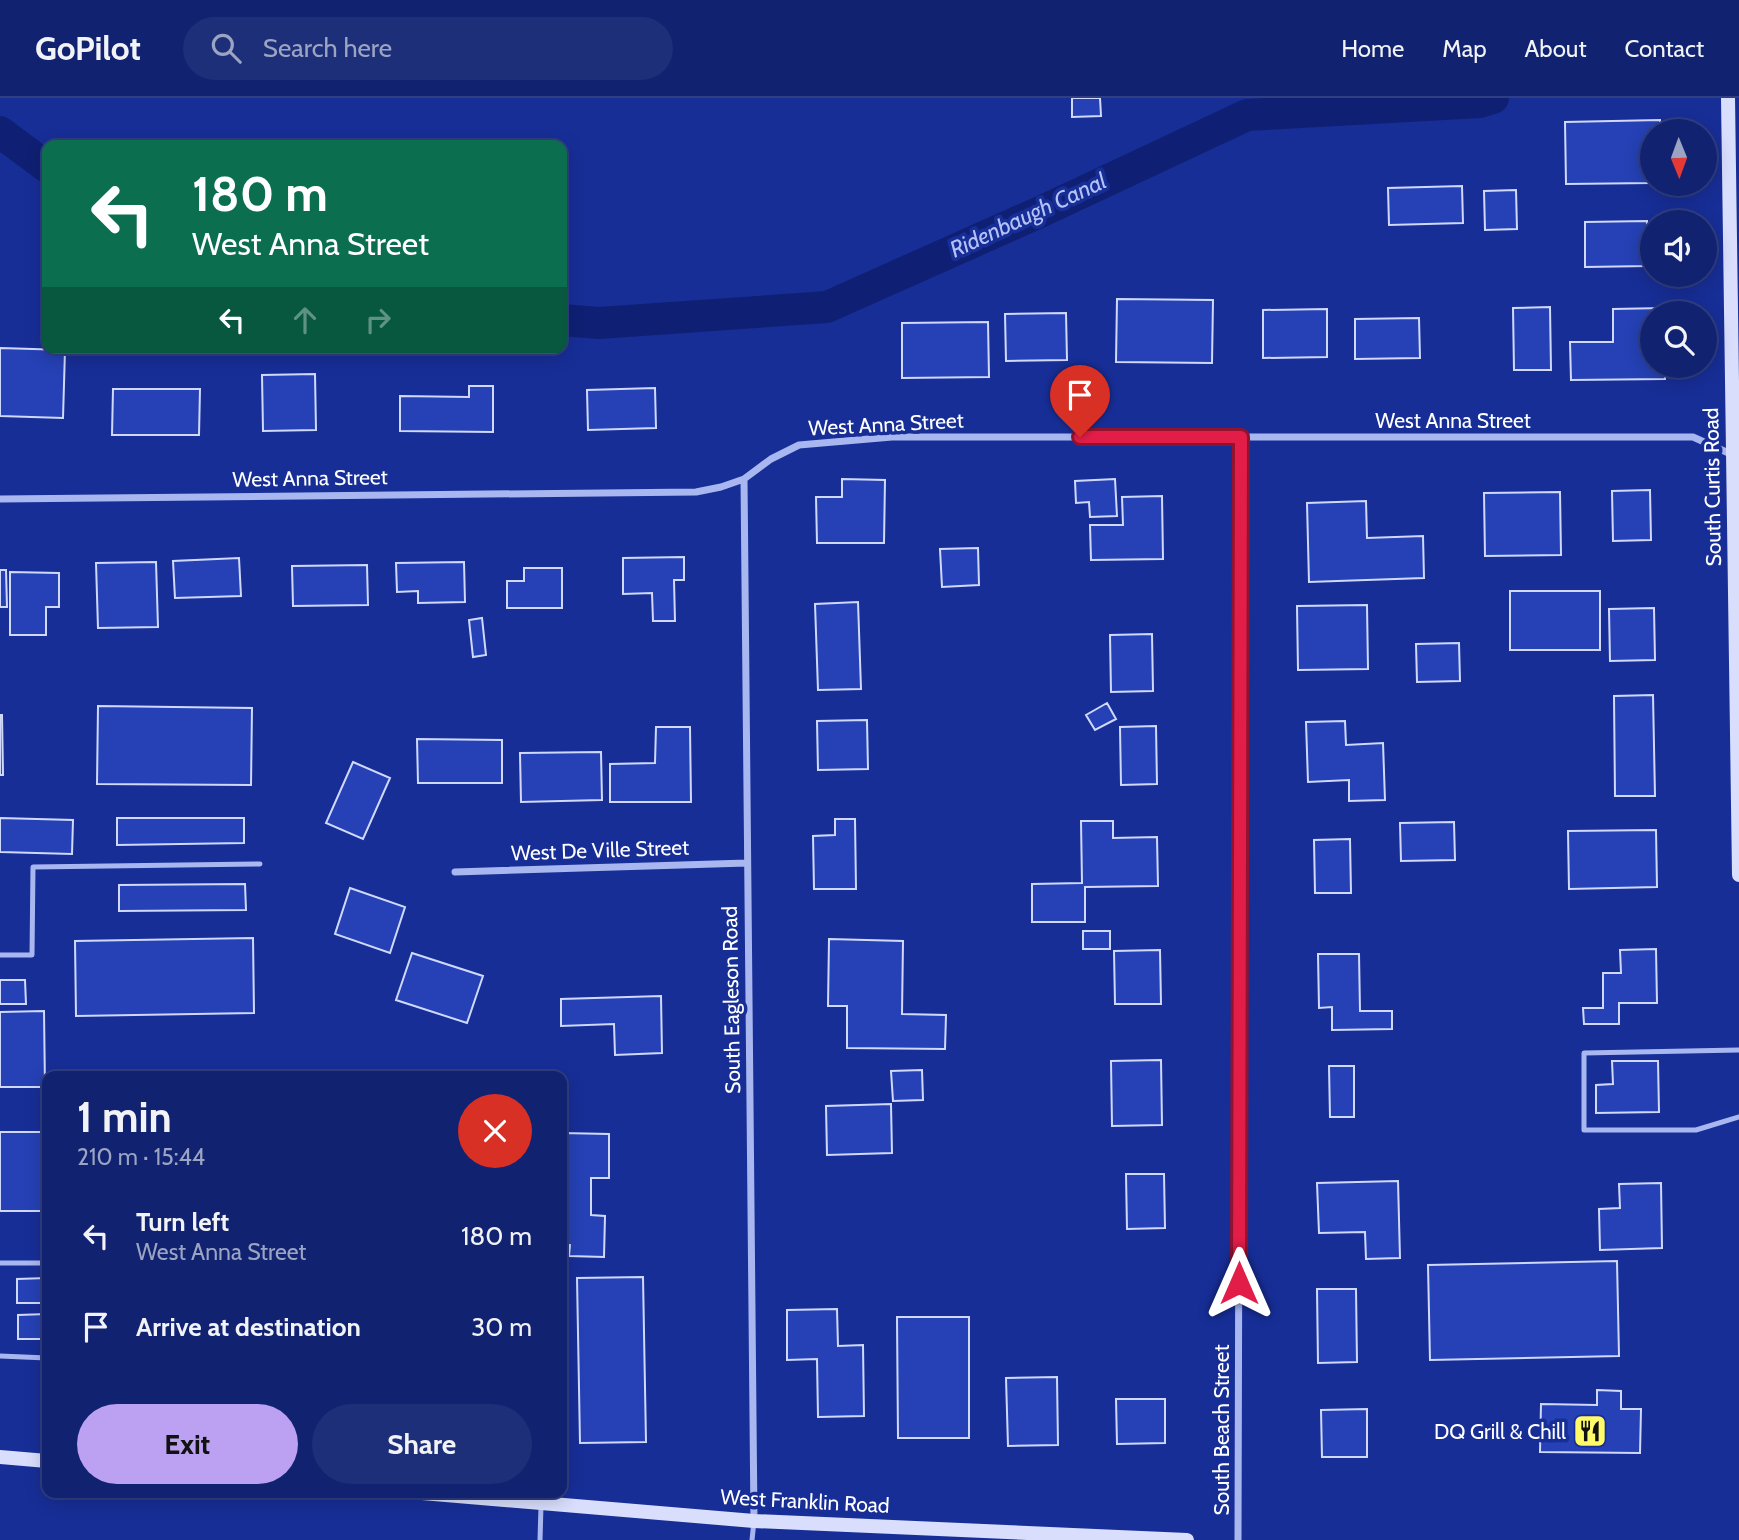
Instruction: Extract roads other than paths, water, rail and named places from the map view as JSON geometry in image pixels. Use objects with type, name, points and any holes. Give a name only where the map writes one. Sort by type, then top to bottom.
[{"type":"street","name":"South Curtis Road","points":[[1728,98],[1734,174],[1739,875]]},
{"type":"street","name":"West Anna Street","points":[[0,499],[696,492],[744,479],[771,459],[799,445],[892,437],[1693,438],[1736,455]]},
{"type":"street","name":"South Beach Street","points":[[1238,1540],[1241,437]]},
{"type":"street","name":"South Eagleson Road","points":[[744,479],[754,1521]]},
{"type":"street","name":"West De Ville Street","points":[[455,872],[747,863]]},
{"type":"street","points":[[0,1457],[42,1461]]},
{"type":"street","name":"West Franklin Road","points":[[482,1498],[754,1521],[1186,1540]]},
{"type":"lane","points":[[0,956],[32,955],[33,867],[260,864]]},
{"type":"lane","points":[[1739,1051],[1584,1053],[1584,1130],[1696,1130],[1739,1117]]},
{"type":"lane","points":[[0,1263],[42,1263]]},
{"type":"lane","points":[[0,1356],[42,1358]]},
{"type":"lane","points":[[540,1540],[541,1503]]},
{"type":"lane","points":[[752,1540],[754,1521]]},
{"type":"waterway","name":"Ridenbaugh Canal","points":[[567,320],[599,323],[827,307],[1040,212],[1247,115],[1480,102],[1493,98]]},
{"type":"waterway","name":"Ridenbaugh Canal","points":[[0,132],[42,163]]},
{"type":"place","name":"DQ Grill & Chill","points":[[1590,1431]]}]
